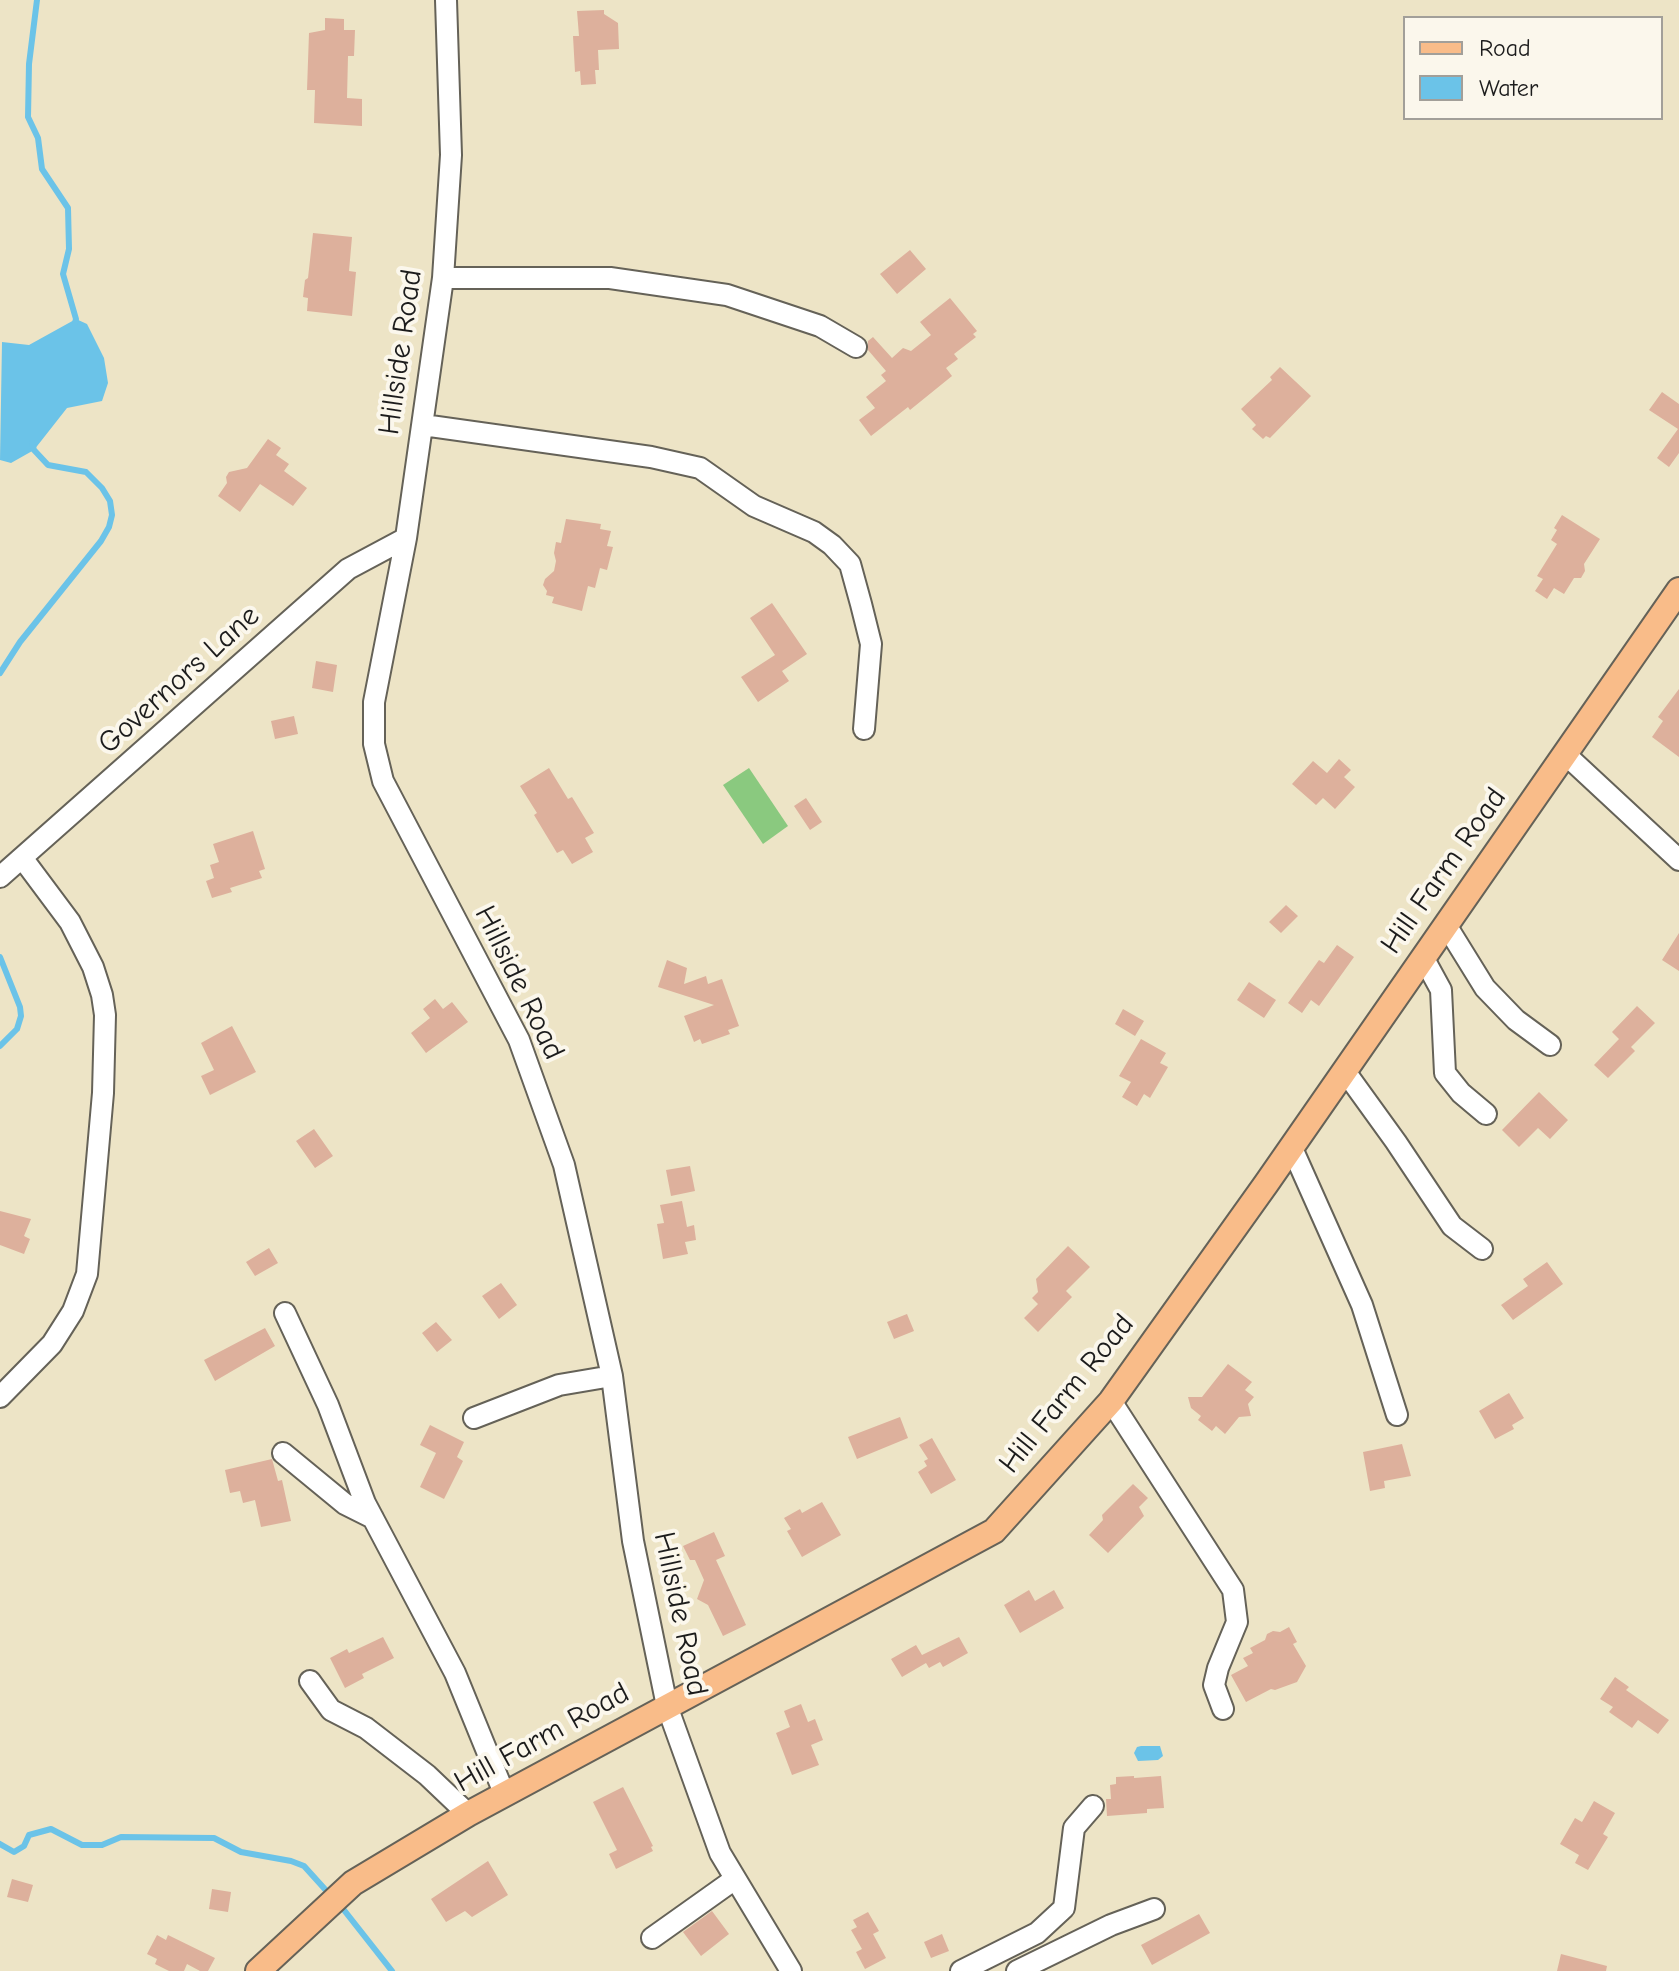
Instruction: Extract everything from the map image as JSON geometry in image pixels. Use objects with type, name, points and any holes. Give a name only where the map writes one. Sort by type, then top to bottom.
[{"type":"main road","name":"Hill Farm Road","points":[[258,1971],[353,1883],[468,1814],[994,1531],[1111,1401],[1679,590]]},
{"type":"street","name":"Hillside Road","points":[[446,0],[451,155],[443,278],[406,538],[374,702],[374,744],[383,781],[519,1040],[564,1165],[612,1376],[633,1541],[667,1706],[720,1853],[791,1971]]},
{"type":"street","points":[[443,278],[610,278],[727,295],[820,326],[856,347]]},
{"type":"street","points":[[423,425],[651,457],[700,468],[754,506],[814,532],[850,564],[861,604],[871,644],[864,729]]},
{"type":"street","name":"Governors Lane","points":[[0,877],[348,569],[406,538]]},
{"type":"street","points":[[1565,754],[1679,860]]},
{"type":"street","points":[[0,1397],[52,1344],[73,1311],[87,1274],[103,1093],[105,1015],[93,967],[70,922],[23,859]]},
{"type":"street","points":[[1446,925],[1485,988],[1516,1020],[1550,1045]]},
{"type":"street","points":[[1423,957],[1441,990],[1445,1073],[1461,1093],[1486,1114]]},
{"type":"street","points":[[1344,1070],[1452,1226],[1482,1249]]},
{"type":"street","points":[[1291,1146],[1362,1305],[1397,1415]]},
{"type":"street","points":[[285,1313],[328,1405],[373,1518],[455,1673],[504,1793]]},
{"type":"street","points":[[474,1418],[559,1385],[612,1376]]},
{"type":"street","points":[[1111,1401],[1233,1590],[1237,1622],[1214,1685],[1223,1709]]},
{"type":"street","points":[[283,1453],[345,1504],[373,1518]]},
{"type":"street","points":[[310,1681],[331,1710],[366,1728],[415,1765],[468,1814]]},
{"type":"street","points":[[961,1971],[1037,1933],[1064,1908],[1074,1828],[1093,1806]]},
{"type":"street","points":[[652,1938],[735,1879]]},
{"type":"street","points":[[1017,1971],[1111,1925],[1154,1909]]},
{"type":"green space","points":[[749,768],[788,826],[763,844],[723,785]]},
{"type":"water","points":[[76,319],[87,324],[104,358],[108,383],[102,401],[67,408],[34,450],[11,463],[0,460],[2,342],[29,345]]},
{"type":"water","points":[[1141,1746],[1160,1746],[1163,1756],[1158,1760],[1138,1761],[1134,1753]]},
{"type":"building","points":[[604,10],[604,14],[618,23],[619,49],[598,50],[596,84],[581,85],[580,71],[575,72],[573,36],[579,36],[577,11]]},
{"type":"building","points":[[325,18],[344,19],[344,30],[355,30],[354,56],[348,56],[347,98],[362,99],[362,126],[314,123],[315,90],[307,90],[309,33],[325,30]]},
{"type":"building","points":[[313,233],[352,237],[349,271],[356,272],[352,316],[307,311],[308,298],[303,297]]},
{"type":"building","points":[[910,250],[926,269],[897,294],[880,274]]},
{"type":"building","points":[[950,298],[977,331],[973,334],[976,337],[954,354],[958,359],[946,368],[952,376],[871,436],[859,420],[875,408],[866,397],[886,381],[881,375],[886,371],[868,350],[868,341],[873,337],[892,358],[903,348],[911,351],[931,335],[920,322]]},
{"type":"building","points":[[1280,367],[1311,396],[1270,438],[1266,436],[1263,439],[1252,429],[1256,425],[1241,409],[1272,380],[1270,377]]},
{"type":"building","points":[[1662,392],[1679,404],[1679,453],[1669,467],[1657,458],[1678,429],[1649,410]]},
{"type":"building","points":[[268,439],[281,448],[276,455],[289,464],[284,471],[307,488],[293,506],[260,484],[240,512],[218,496],[227,483],[229,472],[247,468]]},
{"type":"building","points":[[1562,515],[1600,539],[1584,564],[1585,571],[1581,578],[1574,578],[1564,594],[1554,588],[1547,599],[1535,591],[1543,579],[1537,576],[1557,544],[1551,540]]},
{"type":"building","points":[[566,519],[601,524],[600,529],[611,531],[607,546],[613,547],[607,570],[600,568],[595,588],[588,586],[582,611],[552,603],[554,597],[546,595],[543,585],[554,571],[556,542],[561,543]]},
{"type":"building","points":[[772,603],[807,654],[782,671],[789,681],[758,702],[741,677],[775,655],[750,618]]},
{"type":"building","points":[[316,661],[337,665],[333,692],[312,688]]},
{"type":"building","points":[[1679,689],[1679,757],[1652,737],[1663,721],[1658,717]]},
{"type":"building","points":[[294,716],[298,734],[275,739],[271,721]]},
{"type":"building","points":[[1339,759],[1351,770],[1344,777],[1355,787],[1335,809],[1323,798],[1316,805],[1292,784],[1313,761],[1327,773]]},
{"type":"building","points":[[549,768],[568,799],[572,797],[594,833],[585,838],[593,852],[572,864],[563,850],[557,853],[520,786]]},
{"type":"building","points":[[806,798],[822,822],[810,830],[794,806]]},
{"type":"building","points":[[253,831],[265,869],[259,871],[262,878],[230,888],[232,892],[212,898],[206,881],[214,878],[210,865],[219,862],[213,844]]},
{"type":"building","points":[[1286,905],[1298,916],[1281,933],[1269,922]]},
{"type":"building","points":[[1679,933],[1679,971],[1662,960]]},
{"type":"building","points":[[1337,945],[1354,957],[1319,1006],[1311,1000],[1302,1013],[1288,1003],[1319,960],[1324,963]]},
{"type":"building","points":[[667,960],[687,968],[684,984],[706,976],[708,984],[722,979],[739,1026],[728,1030],[730,1034],[702,1044],[700,1039],[694,1042],[684,1016],[714,1005],[658,987]]},
{"type":"building","points":[[1249,982],[1276,1000],[1264,1018],[1237,1000]]},
{"type":"building","points":[[435,999],[443,1009],[452,1002],[468,1022],[426,1053],[411,1033],[430,1018],[423,1009]]},
{"type":"building","points":[[1637,1006],[1655,1023],[1631,1047],[1635,1051],[1608,1078],[1594,1065],[1619,1039],[1612,1032]]},
{"type":"building","points":[[1123,1009],[1144,1021],[1135,1036],[1115,1024]]},
{"type":"building","points":[[232,1026],[256,1072],[210,1095],[201,1076],[214,1070],[201,1043]]},
{"type":"building","points":[[1141,1039],[1166,1053],[1160,1063],[1168,1067],[1150,1098],[1144,1094],[1137,1106],[1122,1097],[1131,1082],[1119,1076]]},
{"type":"building","points":[[1539,1092],[1568,1120],[1550,1139],[1538,1128],[1519,1147],[1502,1130]]},
{"type":"building","points":[[314,1129],[333,1156],[315,1168],[296,1141]]},
{"type":"building","points":[[690,1166],[695,1191],[671,1196],[666,1170]]},
{"type":"building","points":[[682,1201],[687,1227],[694,1225],[696,1240],[685,1242],[688,1254],[663,1259],[657,1224],[664,1223],[660,1205]]},
{"type":"building","points":[[0,1211],[31,1219],[24,1236],[30,1239],[24,1254],[0,1245]]},
{"type":"building","points":[[1068,1246],[1090,1267],[1066,1291],[1072,1297],[1038,1332],[1024,1318],[1038,1304],[1032,1298],[1038,1292],[1036,1279]]},
{"type":"building","points":[[269,1248],[278,1263],[255,1276],[246,1262]]},
{"type":"building","points":[[1547,1262],[1563,1284],[1513,1320],[1501,1305],[1528,1286],[1523,1279]]},
{"type":"building","points":[[501,1283],[517,1305],[499,1319],[482,1296]]},
{"type":"building","points":[[907,1314],[914,1331],[894,1339],[887,1322]]},
{"type":"building","points":[[436,1322],[452,1340],[437,1352],[422,1333]]},
{"type":"building","points":[[265,1328],[275,1346],[215,1381],[204,1360]]},
{"type":"building","points":[[1228,1364],[1252,1382],[1245,1390],[1254,1397],[1248,1404],[1251,1416],[1239,1417],[1225,1434],[1216,1426],[1212,1431],[1198,1420],[1201,1416],[1191,1408],[1188,1397],[1202,1397]]},
{"type":"building","points":[[1509,1393],[1524,1418],[1512,1425],[1514,1429],[1495,1439],[1479,1411]]},
{"type":"building","points":[[900,1417],[908,1438],[857,1459],[848,1437]]},
{"type":"building","points":[[430,1425],[464,1442],[457,1457],[463,1461],[444,1499],[420,1487],[436,1453],[420,1445]]},
{"type":"building","points":[[932,1438],[956,1480],[931,1494],[918,1472],[927,1466],[924,1461],[928,1459],[919,1445]]},
{"type":"building","points":[[1402,1444],[1411,1476],[1384,1481],[1385,1488],[1370,1491],[1363,1452]]},
{"type":"building","points":[[272,1459],[278,1481],[282,1480],[291,1521],[261,1527],[255,1500],[243,1503],[240,1491],[230,1493],[225,1470]]},
{"type":"building","points":[[1133,1484],[1148,1498],[1139,1507],[1144,1516],[1108,1553],[1089,1535],[1103,1520],[1102,1515]]},
{"type":"building","points":[[822,1502],[841,1535],[802,1557],[787,1531],[791,1529],[784,1518]]},
{"type":"building","points":[[714,1532],[725,1556],[716,1560],[746,1625],[723,1636],[708,1605],[697,1599],[704,1580],[695,1560],[690,1560],[683,1546]]},
{"type":"building","points":[[1029,1590],[1035,1601],[1054,1590],[1064,1608],[1020,1633],[1004,1605]]},
{"type":"building","points":[[1289,1627],[1297,1642],[1293,1644],[1306,1666],[1297,1682],[1271,1689],[1246,1702],[1231,1675],[1248,1666],[1243,1658],[1253,1653],[1250,1648],[1265,1640],[1267,1634]]},
{"type":"building","points":[[383,1637],[394,1658],[362,1674],[364,1678],[345,1688],[330,1658]]},
{"type":"building","points":[[959,1637],[968,1653],[943,1667],[940,1662],[929,1668],[926,1663],[902,1677],[891,1659],[916,1645],[922,1655]]},
{"type":"building","points":[[1615,1677],[1629,1687],[1626,1690],[1669,1720],[1658,1734],[1638,1720],[1632,1728],[1609,1712],[1613,1707],[1600,1699]]},
{"type":"building","points":[[801,1704],[808,1722],[815,1719],[823,1740],[811,1745],[819,1765],[792,1775],[776,1733],[790,1727],[784,1711]]},
{"type":"building","points":[[1161,1776],[1164,1808],[1147,1809],[1147,1813],[1107,1816],[1106,1799],[1111,1799],[1110,1785],[1116,1784],[1116,1777]]},
{"type":"building","points":[[623,1787],[653,1851],[616,1869],[609,1854],[617,1850],[593,1802]]},
{"type":"building","points":[[1594,1801],[1615,1813],[1603,1834],[1608,1837],[1588,1870],[1575,1863],[1579,1855],[1560,1844],[1575,1818],[1582,1822]]},
{"type":"building","points":[[488,1861],[508,1895],[472,1917],[465,1911],[446,1922],[431,1899]]},
{"type":"building","points":[[12,1879],[33,1885],[28,1902],[7,1897]]},
{"type":"building","points":[[212,1889],[231,1892],[228,1912],[209,1909]]},
{"type":"building","points":[[712,1911],[729,1934],[701,1956],[683,1932]]},
{"type":"building","points":[[868,1912],[879,1931],[873,1934],[886,1958],[865,1969],[856,1952],[862,1949],[851,1930],[857,1927],[853,1920]]},
{"type":"building","points":[[1199,1914],[1210,1933],[1152,1965],[1141,1945]]},
{"type":"building","points":[[942,1934],[949,1951],[931,1958],[924,1942]]},
{"type":"building","points":[[157,1935],[166,1940],[168,1935],[215,1958],[208,1971],[200,1971],[187,1964],[184,1971],[169,1971],[155,1964],[157,1959],[147,1954]]},
{"type":"building","points":[[1561,1954],[1607,1966],[1606,1971],[1557,1971]]},
{"type":"waterway","points":[[37,0],[29,64],[28,117],[38,138],[42,169],[68,208],[69,249],[63,274],[75,323]]},
{"type":"waterway","points":[[0,673],[20,642],[101,541],[112,515],[110,501],[86,472],[48,465],[34,450],[32,443]]},
{"type":"waterway","points":[[0,957],[21,1016],[17,1029],[0,1046]]},
{"type":"waterway","points":[[0,1844],[14,1852],[24,1846],[29,1835],[51,1829],[82,1845],[102,1845],[121,1837],[214,1838],[241,1852],[304,1866],[332,1897]]},
{"type":"waterway","points":[[340,1905],[392,1971]]}]
